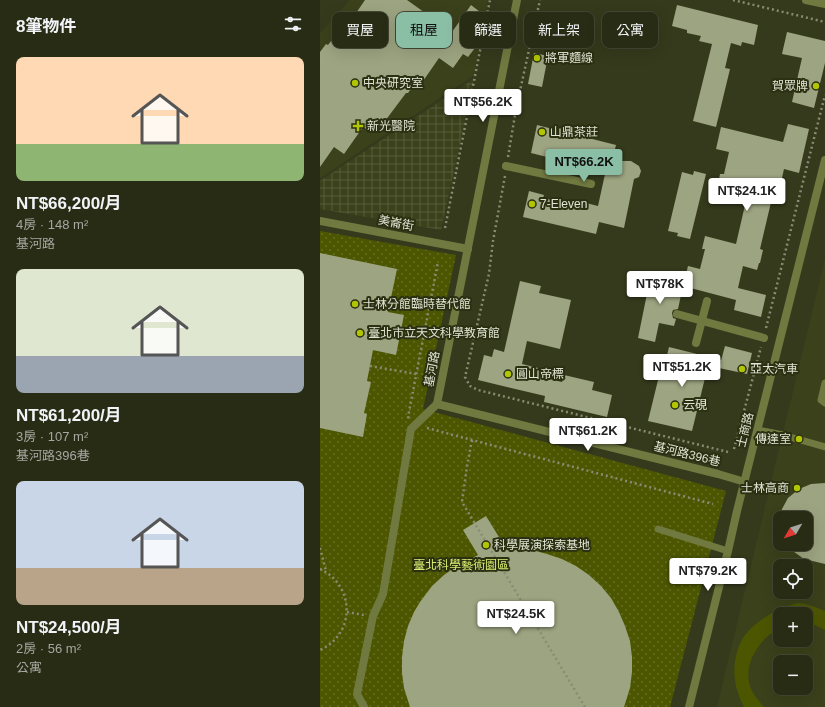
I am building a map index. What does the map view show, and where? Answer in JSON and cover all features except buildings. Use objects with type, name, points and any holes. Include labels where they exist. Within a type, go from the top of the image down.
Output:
[{"type":"street","name":"基河路","points":[[364,707],[357,694],[373,616],[383,594],[411,429],[437,404],[517,0]]},
{"type":"street","points":[[806,0],[825,4]]},
{"type":"street","name":"士商路","points":[[689,707],[825,160]]},
{"type":"street","points":[[506,166],[591,184]]},
{"type":"street","name":"美崙街","points":[[320,221],[468,250]]},
{"type":"street","points":[[696,343],[707,301]]},
{"type":"street","points":[[677,314],[764,338]]},
{"type":"street","name":"基河路396巷","points":[[437,404],[710,472],[744,482]]},
{"type":"lane","points":[[825,383],[821,400],[825,402]]},
{"type":"lane","points":[[758,430],[783,435],[825,447]]},
{"type":"lane","points":[[658,529],[728,551]]},
{"type":"path","points":[[445,228],[490,0]]},
{"type":"path","points":[[540,0],[516,109],[493,241],[489,274],[465,377],[470,386],[486,392],[728,452]]},
{"type":"path","points":[[733,0],[825,22]]},
{"type":"path","points":[[734,449],[764,338],[825,96]]},
{"type":"path","points":[[370,366],[416,374]]},
{"type":"path","points":[[472,440],[462,502],[586,707]]},
{"type":"path","points":[[320,548],[326,572]]},
{"type":"path","points":[[320,569],[333,577],[340,585],[344,593],[347,612],[342,630],[330,644],[320,650]]},
{"type":"path","points":[[347,612],[373,616]]},
{"type":"shaded area","name":"新光醫院","points":[[350,0],[488,0],[486,12],[460,12],[460,48],[479,48],[474,75],[320,178],[320,33],[332,20],[332,48],[388,48],[388,12],[339,12]]},
{"type":"shaded area","points":[[474,79],[441,230],[320,209],[320,181]]},
{"type":"shaded area","name":"士林高商","points":[[825,259],[825,707],[717,707]]},
{"type":"green space","name":"臺北科學藝術園區","points":[[320,231],[456,255],[423,409],[726,491],[670,707],[320,707]]},
{"type":"green space","points":[[798,603],[805,604],[825,611],[825,630],[813,625],[813,607],[786,607]]},
{"type":"green space","points":[[773,613],[773,633],[759,645],[755,651],[748,672],[751,689],[764,707],[744,707],[737,691],[734,675],[736,658],[743,638],[747,632]]},
{"type":"place","name":"將軍麵線","points":[[537,58]]},
{"type":"place","name":"中央研究室","points":[[355,83]]},
{"type":"place","name":"賀眾牌","points":[[816,86]]},
{"type":"place","name":"新光醫院","points":[[358,126]]},
{"type":"place","name":"山鼎茶莊","points":[[542,132]]},
{"type":"place","name":"7-Eleven","points":[[532,204]]},
{"type":"place","name":"士林分館臨時替代館","points":[[355,304]]},
{"type":"place","name":"臺北市立天文科學教育館","points":[[360,333]]},
{"type":"place","name":"亞太汽車","points":[[742,369]]},
{"type":"place","name":"圓山帝標","points":[[508,374]]},
{"type":"place","name":"云硯","points":[[675,405]]},
{"type":"place","name":"傳達室","points":[[799,439]]},
{"type":"place","name":"士林高商","points":[[797,488]]},
{"type":"place","name":"科學展演探索基地","points":[[486,545]]}]
